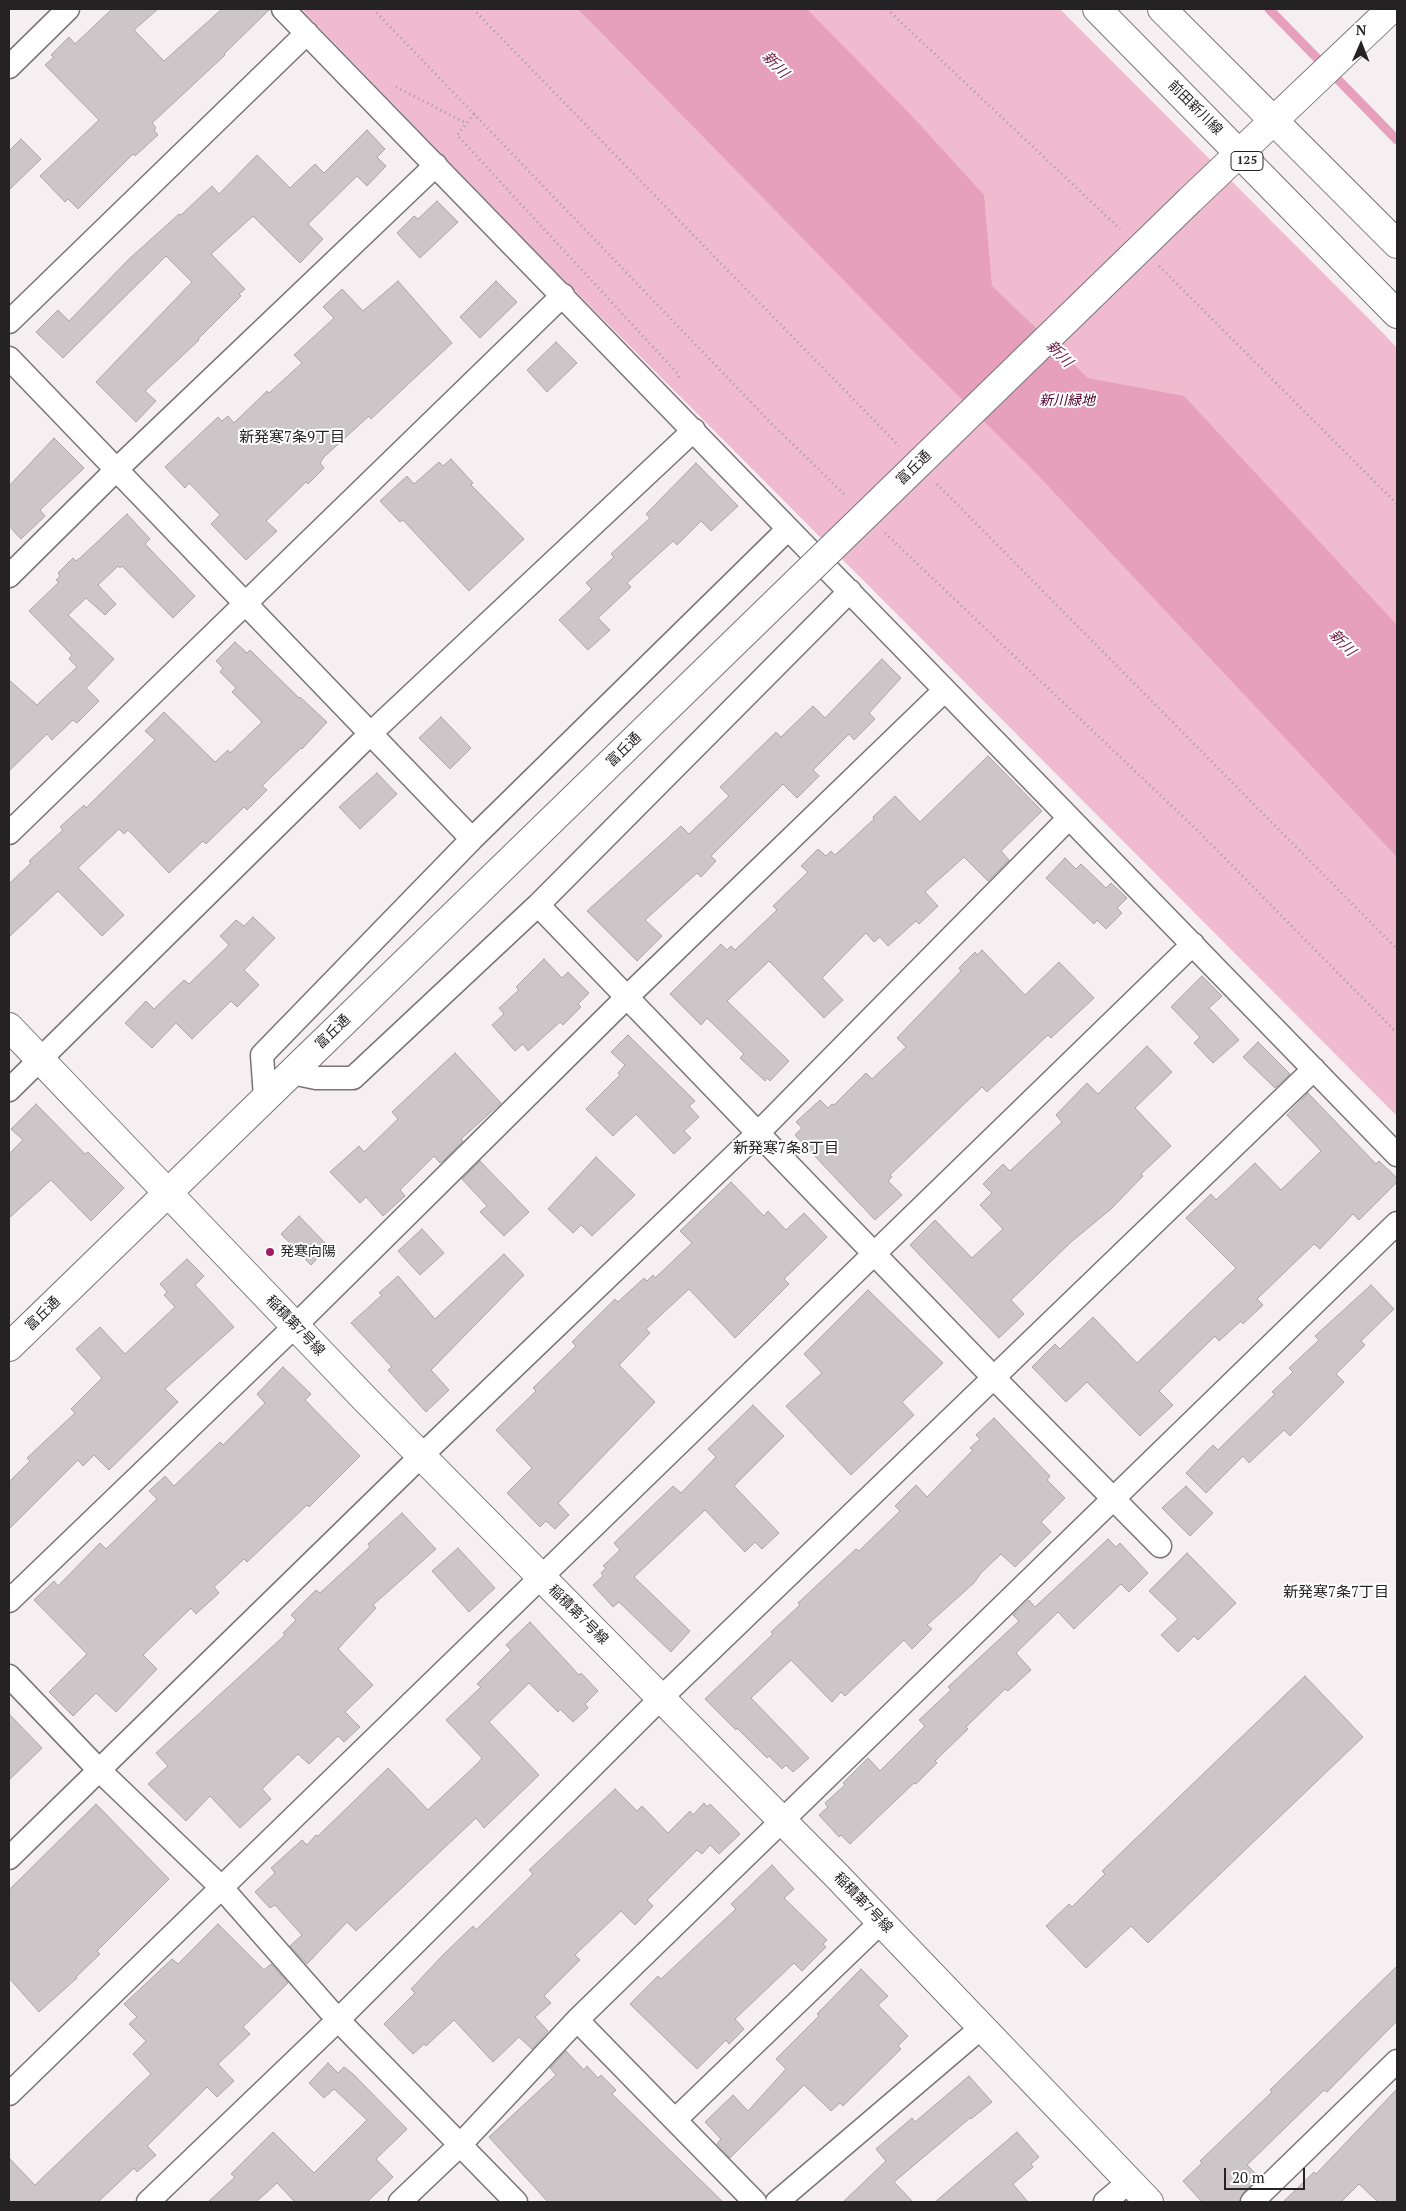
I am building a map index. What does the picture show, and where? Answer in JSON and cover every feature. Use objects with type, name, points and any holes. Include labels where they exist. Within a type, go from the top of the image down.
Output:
[{"type":"street","points":[[9,67],[68,9]]},
{"type":"street","points":[[284,9],[563,294],[788,529],[1397,1155]]},
{"type":"street","name":"前田新川線","points":[[1097,9],[1397,314]]},
{"type":"street","points":[[1162,9],[1397,244]]},
{"type":"street","name":"富丘通","points":[[9,1347],[1190,200],[1391,9]]},
{"type":"street","points":[[9,322],[307,33]]},
{"type":"street","points":[[9,576],[116,470],[436,166]]},
{"type":"street","points":[[9,833],[563,294]]},
{"type":"street","points":[[9,358],[244,605],[371,733],[472,839]]},
{"type":"street","points":[[9,1090],[371,733],[694,430]]},
{"type":"street","points":[[265,1097],[262,1054],[472,839],[788,529]]},
{"type":"street","points":[[292,1073],[316,1078],[353,1078],[538,905],[850,591]]},
{"type":"street","points":[[9,1601],[295,1326],[627,998],[945,690]]},
{"type":"street","points":[[9,1858],[421,1456],[758,1133],[1069,818]]},
{"type":"street","points":[[538,905],[1112,1500],[1160,1546]]},
{"type":"street","points":[[9,2094],[1193,944]]},
{"type":"street","name":"稲積第7号線","points":[[9,1027],[421,1456],[782,1820],[1149,2202]]},
{"type":"street","points":[[148,2202],[338,2020],[661,1698],[1314,1069]]},
{"type":"street","points":[[400,2202],[460,2145],[578,2020],[1397,1223]]},
{"type":"street","points":[[9,1676],[99,1770],[222,1888],[338,2020],[516,2202]]},
{"type":"street","points":[[675,2120],[880,1922]]},
{"type":"street","points":[[578,2020],[755,2202]]},
{"type":"street","points":[[777,2202],[981,2028]]},
{"type":"street","points":[[1252,2202],[1397,2061]]},
{"type":"street","points":[[1105,2202],[1130,2181]]},
{"type":"path","points":[[388,83],[466,123]]},
{"type":"path","points":[[474,114],[457,135],[678,374],[680,382]]},
{"type":"green space","name":"新川緑地","points":[[301,9],[1060,9],[1383,333],[1397,348],[1397,1116],[553,269]]},
{"type":"water","name":"新川","points":[[578,9],[807,9],[911,115],[984,195],[992,286],[1088,378],[1184,396],[1397,625],[1397,857],[1032,469],[911,349]]},
{"type":"building","points":[[112,9],[158,9],[134,30],[164,61],[222,9],[270,9],[225,55],[152,123],[158,135],[135,156],[133,154],[78,209],[68,199],[65,202],[40,176],[99,120],[45,65],[54,57],[51,55],[69,37],[75,44]]},
{"type":"building","points":[[367,130],[385,149],[377,157],[386,166],[367,186],[357,176],[308,224],[323,239],[300,263],[253,216],[211,254],[245,289],[239,294],[241,296],[199,340],[145,391],[156,401],[136,422],[96,382],[192,282],[166,256],[63,358],[36,332],[58,310],[69,321],[129,259],[179,214],[181,215],[212,186],[219,194],[257,155],[290,188],[315,164],[324,173]]},
{"type":"building","points":[[21,139],[41,159],[9,190],[9,151]]},
{"type":"building","points":[[437,201],[458,222],[420,258],[397,233],[414,216],[418,219]]},
{"type":"building","points":[[398,281],[452,343],[371,419],[369,416],[324,457],[320,463],[324,468],[308,484],[306,482],[266,521],[277,531],[246,560],[211,524],[220,515],[189,483],[185,488],[165,467],[218,417],[222,421],[228,416],[234,423],[267,391],[269,393],[302,363],[294,355],[334,318],[323,307],[342,289],[363,311]]},
{"type":"building","points":[[496,281],[517,302],[480,338],[460,317]]},
{"type":"building","points":[[556,342],[577,363],[547,392],[527,370]]},
{"type":"building","points":[[54,438],[84,468],[40,510],[45,516],[21,539],[9,526],[9,486]]},
{"type":"building","points":[[451,459],[473,483],[471,485],[524,539],[469,591],[403,520],[400,522],[380,501],[407,476],[414,484],[439,462],[443,466]]},
{"type":"building","points":[[696,463],[738,506],[711,531],[701,521],[677,545],[673,541],[627,583],[631,587],[598,618],[610,630],[588,650],[559,620],[592,589],[586,583],[614,557],[611,554],[650,518],[646,514]]},
{"type":"building","points":[[127,514],[150,539],[145,544],[195,596],[173,618],[122,566],[120,568],[118,566],[98,585],[116,604],[105,615],[86,598],[68,615],[114,659],[86,688],[99,701],[77,723],[73,720],[52,740],[47,734],[9,771],[9,680],[37,705],[77,667],[69,659],[72,655],[29,611],[59,582],[56,580],[60,576],[58,573],[73,558],[76,561],[80,558]]},
{"type":"building","points":[[235,642],[247,653],[250,650],[299,698],[327,722],[302,749],[262,786],[267,790],[247,810],[244,807],[206,844],[203,841],[169,873],[128,830],[124,834],[119,829],[78,868],[124,915],[102,936],[58,891],[9,937],[9,884],[31,863],[29,861],[63,830],[60,827],[84,805],[86,808],[155,740],[145,731],[164,712],[215,762],[228,750],[230,753],[262,722],[232,692],[236,688],[220,672],[223,668],[216,661]]},
{"type":"building","points":[[882,659],[901,678],[869,713],[875,719],[854,740],[849,734],[813,770],[819,776],[797,798],[783,784],[711,856],[716,861],[701,877],[697,873],[645,920],[662,936],[637,961],[587,911],[681,826],[689,834],[729,796],[720,787],[776,732],[781,737],[813,706],[825,718]]},
{"type":"building","points":[[441,717],[471,748],[450,769],[419,738]]},
{"type":"building","points":[[988,756],[1042,811],[1001,851],[1009,860],[988,881],[964,857],[925,892],[938,906],[919,924],[916,921],[888,946],[880,937],[874,942],[866,933],[822,978],[843,1000],[824,1018],[769,961],[727,1001],[789,1061],[770,1081],[767,1078],[765,1081],[740,1058],[744,1054],[707,1018],[701,1025],[670,994],[721,944],[727,950],[731,946],[735,950],[777,910],[773,906],[808,872],[801,866],[818,849],[826,856],[831,851],[835,855],[874,819],[873,817],[895,796],[920,822]]},
{"type":"building","points":[[377,773],[397,794],[360,829],[339,807]]},
{"type":"building","points":[[1065,858],[1076,869],[1081,864],[1106,888],[1111,883],[1127,898],[1117,908],[1122,913],[1106,929],[1097,920],[1094,924],[1046,878]]},
{"type":"building","points":[[253,917],[275,938],[244,970],[259,985],[237,1007],[231,1001],[192,1039],[176,1023],[152,1048],[125,1023],[146,1001],[154,1009],[184,980],[189,984],[229,945],[220,936],[236,920],[244,926]]},
{"type":"building","points":[[982,950],[1025,995],[1059,962],[1094,998],[1051,1038],[1048,1035],[987,1092],[982,1087],[890,1175],[892,1177],[888,1181],[902,1195],[875,1220],[795,1135],[802,1128],[796,1122],[820,1100],[828,1108],[832,1104],[834,1105],[866,1073],[872,1079],[906,1047],[897,1038],[961,971],[959,968],[975,952],[977,955]]},
{"type":"building","points":[[544,959],[562,978],[568,972],[589,993],[578,1004],[581,1007],[563,1025],[560,1022],[528,1051],[523,1044],[515,1051],[492,1025],[504,1014],[499,1008],[519,990],[516,987]]},
{"type":"building","points":[[1202,976],[1222,996],[1209,1008],[1239,1040],[1213,1063],[1194,1043],[1200,1037],[1171,1007]]},
{"type":"building","points":[[628,1035],[695,1101],[689,1106],[699,1117],[684,1131],[691,1138],[674,1154],[636,1114],[613,1136],[586,1109],[620,1075],[618,1073],[625,1065],[611,1052]]},
{"type":"building","points":[[1258,1042],[1290,1074],[1275,1088],[1243,1057]]},
{"type":"building","points":[[1147,1046],[1172,1072],[1135,1108],[1171,1146],[1141,1174],[1143,1176],[1111,1209],[1071,1242],[1011,1300],[1024,1314],[999,1338],[910,1245],[935,1220],[972,1258],[1003,1229],[980,1205],[992,1193],[983,1184],[1003,1164],[1010,1171],[1062,1122],[1056,1115],[1087,1083],[1098,1094]]},
{"type":"building","points":[[455,1053],[501,1103],[461,1139],[463,1141],[444,1160],[440,1163],[434,1156],[400,1190],[405,1196],[383,1216],[366,1197],[360,1203],[330,1172],[359,1146],[364,1152],[398,1119],[392,1112]]},
{"type":"building","points":[[1308,1093],[1376,1164],[1379,1161],[1397,1178],[1397,1182],[1359,1220],[1353,1214],[1320,1249],[1314,1244],[1257,1299],[1263,1305],[1243,1324],[1241,1321],[1219,1341],[1215,1336],[1159,1391],[1173,1405],[1140,1436],[1087,1382],[1066,1402],[1032,1367],[1055,1344],[1060,1349],[1093,1317],[1137,1363],[1236,1268],[1186,1218],[1211,1194],[1216,1200],[1255,1163],[1281,1190],[1321,1151],[1287,1115]]},
{"type":"building","points":[[36,1104],[85,1154],[88,1152],[124,1188],[91,1221],[51,1180],[9,1218],[9,1154],[23,1140],[11,1129]]},
{"type":"building","points":[[596,1157],[635,1195],[592,1236],[581,1225],[573,1233],[548,1209]]},
{"type":"building","points":[[480,1161],[529,1212],[504,1236],[480,1212],[487,1206],[462,1179]]},
{"type":"building","points":[[731,1182],[764,1216],[768,1211],[786,1230],[804,1213],[827,1237],[784,1279],[789,1284],[735,1338],[689,1289],[646,1329],[650,1333],[619,1365],[655,1402],[558,1503],[569,1515],[555,1529],[546,1521],[540,1527],[507,1493],[532,1468],[496,1430],[536,1391],[533,1388],[576,1346],[572,1342],[615,1299],[618,1302],[644,1278],[647,1281],[653,1275],[655,1278],[692,1243],[680,1231]]},
{"type":"building","points":[[299,1216],[329,1247],[311,1265],[281,1234]]},
{"type":"building","points":[[422,1229],[444,1253],[420,1275],[398,1251]]},
{"type":"building","points":[[504,1254],[524,1275],[431,1370],[449,1390],[426,1412],[388,1370],[392,1367],[351,1323],[382,1295],[379,1293],[398,1276],[435,1319]]},
{"type":"building","points":[[187,1259],[204,1276],[195,1285],[234,1327],[165,1389],[178,1402],[109,1470],[94,1455],[83,1466],[78,1460],[9,1529],[9,1482],[30,1461],[27,1458],[75,1413],[71,1409],[102,1378],[76,1349],[100,1327],[125,1354],[175,1307],[164,1295],[167,1292],[160,1284]]},
{"type":"building","points":[[1371,1285],[1394,1309],[1361,1341],[1365,1345],[1336,1374],[1344,1382],[1290,1436],[1284,1430],[1249,1463],[1243,1456],[1206,1493],[1186,1473],[1213,1445],[1218,1450],[1275,1394],[1272,1392],[1293,1372],[1289,1368],[1319,1340],[1315,1336]]},
{"type":"building","points":[[868,1290],[943,1363],[902,1402],[914,1415],[851,1475],[786,1406],[822,1373],[804,1354]]},
{"type":"building","points":[[283,1367],[311,1394],[305,1400],[360,1456],[309,1507],[307,1505],[247,1562],[244,1559],[214,1587],[219,1593],[196,1614],[191,1608],[143,1655],[157,1669],[116,1712],[96,1693],[73,1716],[49,1692],[87,1654],[34,1600],[54,1581],[58,1586],[100,1543],[106,1549],[157,1499],[149,1491],[165,1476],[174,1486],[220,1442],[223,1445],[265,1403],[257,1394]]},
{"type":"building","points":[[753,1405],[784,1436],[734,1486],[779,1533],[762,1549],[755,1542],[745,1552],[705,1510],[634,1577],[690,1631],[671,1652],[619,1602],[613,1607],[593,1585],[603,1576],[601,1573],[606,1568],[603,1566],[620,1550],[614,1543],[673,1486],[681,1493],[716,1457],[708,1449]]},
{"type":"building","points":[[994,1418],[1050,1476],[1047,1480],[1065,1498],[1041,1522],[1051,1532],[1015,1567],[1001,1554],[981,1573],[974,1583],[927,1625],[932,1629],[912,1649],[904,1640],[845,1696],[841,1692],[832,1702],[791,1660],[751,1698],[809,1758],[793,1772],[786,1765],[782,1769],[769,1756],[767,1758],[737,1728],[736,1730],[705,1699],[773,1634],[771,1632],[800,1605],[798,1603],[856,1549],[859,1551],[900,1511],[895,1506],[916,1485],[927,1497],[973,1450],[970,1448],[980,1439],[976,1435]]},
{"type":"building","points":[[1186,1486],[1213,1513],[1190,1536],[1162,1508]]},
{"type":"building","points":[[402,1513],[436,1549],[373,1605],[376,1608],[338,1649],[373,1685],[345,1712],[360,1727],[344,1742],[338,1736],[309,1764],[298,1754],[262,1789],[271,1799],[240,1828],[210,1796],[186,1821],[148,1784],[168,1766],[156,1753],[285,1635],[283,1633],[296,1620],[291,1615],[316,1590],[320,1593],[370,1547],[368,1544]]},
{"type":"building","points":[[1108,1539],[1116,1547],[1120,1543],[1148,1573],[1129,1592],[1121,1584],[1074,1629],[1058,1612],[1016,1653],[1031,1670],[1008,1691],[1005,1689],[966,1727],[968,1729],[935,1761],[937,1763],[916,1784],[914,1783],[850,1844],[841,1835],[839,1837],[819,1815],[828,1807],[825,1803],[845,1785],[843,1783],[868,1758],[880,1771],[925,1726],[919,1720],[951,1690],[948,1687],[1019,1621],[1013,1615],[1029,1600],[1035,1607]]},
{"type":"building","points":[[458,1548],[495,1588],[469,1612],[432,1571]]},
{"type":"building","points":[[1187,1553],[1236,1603],[1198,1640],[1194,1636],[1178,1652],[1161,1635],[1178,1619],[1149,1591]]},
{"type":"building","points":[[530,1622],[579,1675],[581,1673],[598,1691],[585,1704],[588,1708],[573,1722],[560,1709],[558,1712],[529,1683],[489,1722],[539,1775],[484,1828],[476,1818],[356,1931],[347,1922],[307,1964],[290,1946],[302,1935],[275,1905],[270,1908],[255,1892],[275,1873],[271,1868],[302,1840],[307,1845],[316,1835],[318,1836],[388,1768],[428,1810],[478,1763],[482,1758],[446,1720],[481,1687],[477,1684],[511,1650],[506,1645]]},
{"type":"building","points":[[1305,1676],[1363,1737],[1148,1943],[1131,1926],[1086,1968],[1046,1926],[1069,1904],[1072,1907],[1105,1874],[1102,1871]]},
{"type":"building","points":[[9,1714],[42,1748],[9,1780]]},
{"type":"building","points":[[615,1789],[637,1811],[642,1806],[668,1833],[690,1811],[693,1815],[704,1803],[707,1807],[710,1804],[740,1834],[719,1854],[710,1845],[702,1854],[697,1850],[647,1900],[653,1906],[635,1925],[621,1911],[575,1955],[580,1960],[544,1996],[551,2003],[535,2017],[548,2031],[532,2049],[519,2037],[493,2062],[454,2020],[426,2046],[424,2044],[413,2054],[384,2024],[415,1993],[411,1989],[443,1955],[473,1926],[476,1930],[533,1874],[529,1870]]},
{"type":"building","points":[[96,1804],[169,1879],[97,1951],[100,1954],[77,1978],[39,2012],[9,1978],[9,1890]]},
{"type":"building","points":[[772,1865],[794,1889],[784,1898],[827,1940],[823,1944],[826,1947],[802,1971],[794,1963],[735,2019],[744,2029],[729,2044],[726,2040],[697,2069],[630,2004],[658,1976],[661,1979],[736,1909],[731,1904]]},
{"type":"building","points":[[218,1924],[264,1970],[271,1964],[288,1983],[243,2027],[250,2034],[218,2064],[234,2081],[217,2097],[207,2087],[147,2146],[156,2155],[137,2172],[134,2168],[98,2202],[9,2202],[9,2158],[35,2185],[151,2074],[133,2054],[146,2041],[129,2024],[137,2017],[124,2004],[172,1959],[178,1964]]},
{"type":"building","points":[[1397,1966],[1397,2021],[1327,2092],[1324,2090],[1247,2165],[1259,2177],[1243,2193],[1239,2202],[1202,2202],[1183,2181],[1202,2163],[1200,2161],[1272,2092],[1270,2090]]},
{"type":"building","points":[[861,1969],[888,1996],[878,2005],[908,2036],[898,2046],[901,2049],[843,2106],[840,2103],[831,2111],[804,2085],[730,2158],[717,2144],[721,2139],[705,2122],[733,2095],[748,2111],[786,2069],[776,2059],[819,2016],[817,2014]]},
{"type":"building","points":[[566,2051],[584,2070],[587,2066],[598,2078],[601,2075],[616,2090],[612,2094],[723,2202],[548,2202],[489,2137],[556,2075],[550,2068]]},
{"type":"building","points":[[328,2063],[338,2073],[344,2067],[353,2074],[407,2129],[376,2159],[393,2177],[367,2202],[295,2202],[277,2183],[256,2202],[208,2202],[235,2177],[231,2174],[273,2132],[314,2173],[367,2120],[334,2089],[324,2098],[309,2083]]},
{"type":"building","points":[[969,2076],[992,2102],[970,2118],[894,2182],[913,2202],[843,2202],[886,2161],[876,2149],[912,2118],[915,2122]]},
{"type":"building","points":[[1397,2089],[1397,2202],[1378,2202],[1359,2184],[1341,2202],[1283,2202],[1314,2172],[1316,2174]]},
{"type":"building","points":[[1017,2132],[1039,2157],[1031,2164],[1033,2167],[1013,2184],[1028,2202],[935,2202]]},
{"type":"waterway","points":[[1269,9],[1397,140]]},
{"type":"place","name":"発寒向陽","points":[[270,1252]]},
{"type":"district","name":"新発寒7条9丁目","points":[[292,438]]},
{"type":"district","name":"新発寒7条8丁目","points":[[786,1149]]},
{"type":"district","name":"新発寒7条7丁目","points":[[1336,1593]]}]
